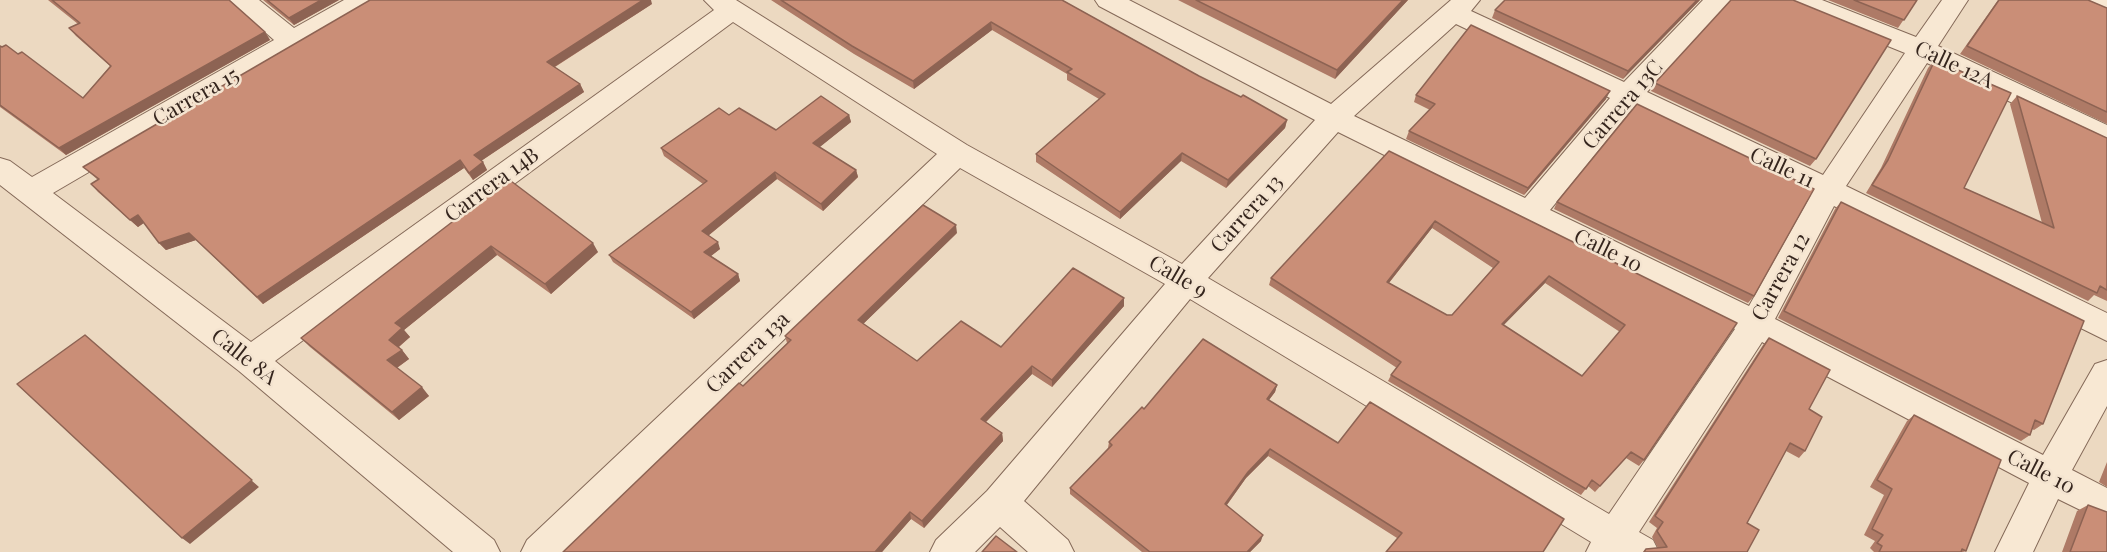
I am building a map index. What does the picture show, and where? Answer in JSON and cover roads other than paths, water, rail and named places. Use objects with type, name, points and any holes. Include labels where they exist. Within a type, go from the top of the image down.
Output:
[{"type":"street","points":[[242,0],[293,41]]},
{"type":"street","name":"Carrera 15","points":[[29,193],[364,0]]},
{"type":"street","name":"Calle 10","points":[[1108,0],[1334,118],[1756,324],[2107,506]]},
{"type":"street","name":"Carrera 13C","points":[[1530,213],[1628,95],[1718,0]]},
{"type":"street","name":"Calle 12A","points":[[1798,0],[1923,50],[2107,137]]},
{"type":"street","name":"Carrera 12","points":[[1610,544],[1756,324],[1828,190],[1955,0]]},
{"type":"street","points":[[2089,0],[2107,8]]},
{"type":"street","name":"Calle 9","points":[[725,5],[957,153],[1186,281],[1610,544],[1640,552]]},
{"type":"street","name":"Carrera 14B","points":[[251,361],[725,5]]},
{"type":"street","name":"Carrera 13","points":[[950,552],[1000,503],[1186,281],[1334,118],[1460,6]]},
{"type":"street","name":"Calle 11","points":[[1460,6],[1628,95],[1828,190],[2107,328]]},
{"type":"street","name":"Carrera 13a","points":[[540,552],[957,153]]},
{"type":"street","name":"Calle 8A","points":[[0,169],[251,361],[481,552]]},
{"type":"street","points":[[2014,552],[2050,477],[2107,374]]},
{"type":"street","points":[[1000,503],[1055,552]]}]
